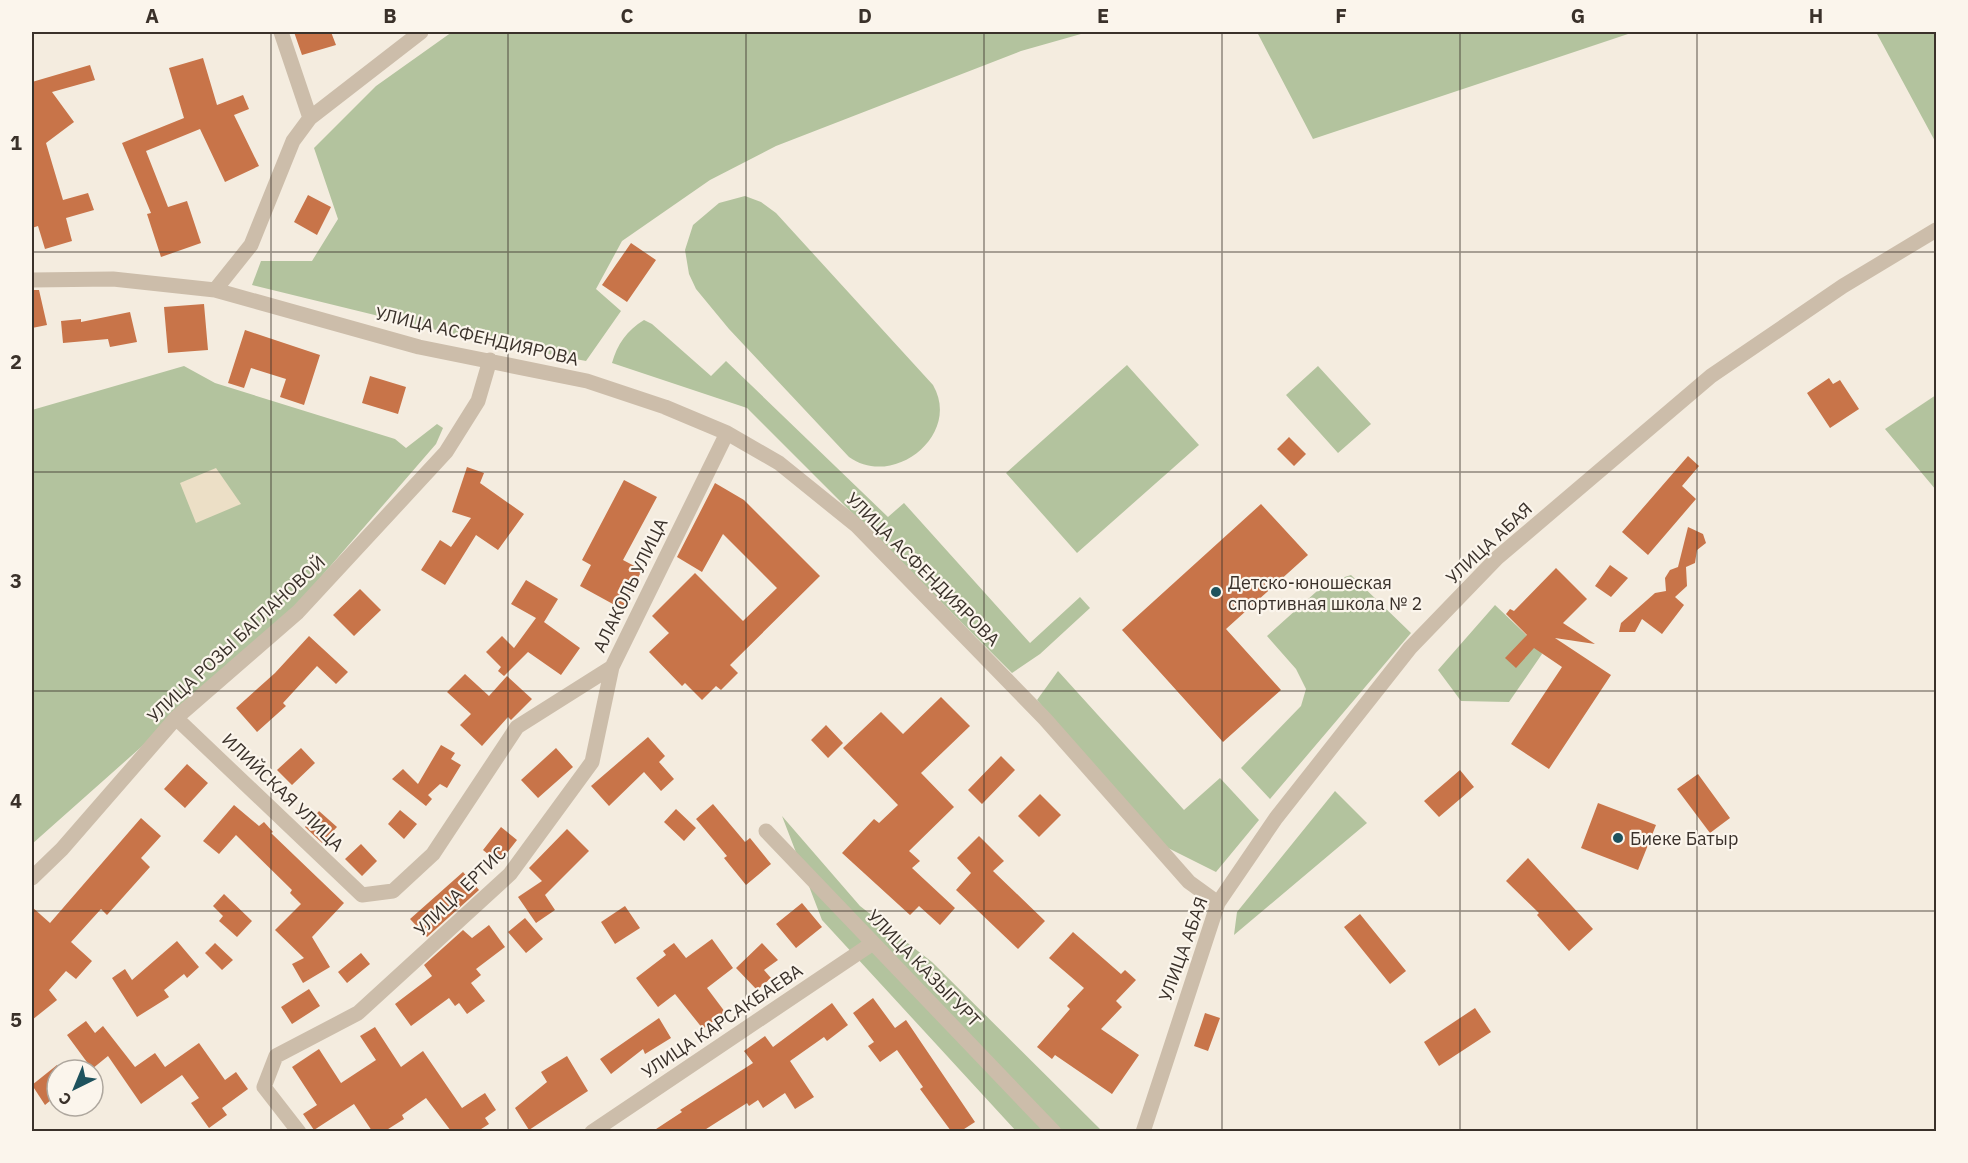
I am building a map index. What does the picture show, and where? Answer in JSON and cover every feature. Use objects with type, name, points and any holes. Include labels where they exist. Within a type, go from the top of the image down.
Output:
[{"type":"street","points":[[280,32],[310,118]]},
{"type":"street","points":[[215,290],[251,245],[293,141],[310,118],[415,35]]},
{"type":"street","name":"УЛИЦА АБАЯ","points":[[1143,1131],[1218,903],[1276,818],[1403,656],[1497,558],[1711,376],[1843,286],[1936,230]]},
{"type":"street","points":[[32,270],[52,280]]},
{"type":"street","name":"УЛИЦА АСФЕНДИЯРОВА","points":[[32,280],[113,279],[215,290],[419,347],[587,381],[665,407],[727,433],[779,463],[857,526],[1045,719],[1189,882],[1218,903]]},
{"type":"street","name":"УЛИЦА РОЗЫ БАГЛАНОВОЙ","points":[[32,878],[62,849],[176,718],[298,612],[446,452],[478,401],[490,360]]},
{"type":"street","name":"АЛАКОЛЬ УЛИЦА","points":[[362,895],[393,891],[433,854],[517,727],[612,667],[727,433]]},
{"type":"street","name":"УЛИЦА ЕРТИС","points":[[299,1131],[264,1087],[276,1056],[358,1013],[510,874],[592,762],[612,667]]},
{"type":"street","name":"ИЛИЙСКАЯ УЛИЦА","points":[[176,718],[362,895]]},
{"type":"street","name":"УЛИЦА КАЗЫГУРТ","points":[[766,831],[1054,1131]]},
{"type":"street","name":"УЛИЦА КАРСАКБАЕВА","points":[[592,1131],[873,943]]},
{"type":"green space","points":[[452,32],[1088,32],[1021,51],[776,146],[710,180],[622,241],[596,289],[621,311],[586,361],[477,340],[252,285],[261,261],[312,261],[338,219],[314,148],[376,86]]},
{"type":"green space","points":[[1257,32],[1634,32],[1313,139]]},
{"type":"green space","points":[[1876,32],[1936,32],[1936,143]]},
{"type":"green space","points":[[745,196],[761,202],[776,213],[933,385],[940,404],[938,422],[931,438],[918,452],[903,461],[885,466],[866,465],[849,457],[729,329],[696,289],[689,274],[685,250],[693,225],[719,203]]},
{"type":"green space","points":[[644,320],[652,324],[711,376],[726,361],[888,517],[904,503],[1030,643],[1080,597],[1090,608],[1040,654],[1012,673],[747,408],[612,363],[624,338]]},
{"type":"green space","points":[[1127,365],[1199,445],[1077,553],[1006,473]]},
{"type":"green space","points":[[184,366],[215,383],[395,439],[406,448],[437,424],[443,428],[436,444],[282,622],[32,844],[32,410]]},
{"type":"green space","points":[[1318,366],[1371,424],[1338,453],[1286,395]]},
{"type":"green space","points":[[1936,395],[1936,490],[1885,429]]},
{"type":"green space","points":[[1351,575],[1411,633],[1270,799],[1241,768],[1301,706],[1306,689],[1296,669],[1267,636],[1326,583]]},
{"type":"green space","points":[[1495,605],[1539,647],[1542,654],[1509,702],[1461,701],[1438,670]]},
{"type":"green space","points":[[1058,671],[1184,810],[1220,778],[1259,820],[1216,872],[1162,845],[1037,700]]},
{"type":"green space","points":[[1335,791],[1367,823],[1234,935],[1237,912]]},
{"type":"green space","points":[[782,816],[860,906],[932,962],[1102,1131],[1016,1131],[822,920]]},
{"type":"shaded area","points":[[216,468],[241,504],[196,523],[180,483]]},
{"type":"building","points":[[294,32],[331,32],[336,45],[302,55]]},
{"type":"building","points":[[203,58],[217,105],[243,95],[249,109],[234,115],[259,166],[225,182],[200,129],[146,151],[168,207],[187,201],[201,243],[161,257],[147,214],[151,213],[122,143],[184,118],[169,68]]},
{"type":"building","points":[[90,65],[95,80],[52,92],[74,122],[46,143],[63,200],[88,193],[94,210],[66,218],[72,241],[45,249],[38,226],[32,228],[32,82]]},
{"type":"building","points":[[308,195],[331,207],[317,235],[294,222]]},
{"type":"building","points":[[631,243],[656,260],[627,302],[602,285]]},
{"type":"building","points":[[32,290],[39,290],[47,325],[32,328]]},
{"type":"building","points":[[204,304],[208,350],[168,353],[164,307]]},
{"type":"building","points":[[130,312],[137,342],[110,347],[108,339],[63,343],[61,321],[81,319],[81,322]]},
{"type":"building","points":[[245,330],[320,355],[304,405],[280,397],[286,379],[251,368],[244,388],[228,383]]},
{"type":"building","points":[[370,376],[406,387],[398,414],[362,403]]},
{"type":"building","points":[[1829,378],[1833,384],[1840,380],[1859,409],[1830,428],[1807,393]]},
{"type":"building","points":[[1289,437],[1306,454],[1294,466],[1277,449]]},
{"type":"building","points":[[1688,456],[1699,466],[1682,486],[1696,499],[1648,555],[1622,532]]},
{"type":"building","points":[[467,467],[484,473],[480,483],[524,514],[498,550],[476,535],[445,585],[421,570],[440,540],[451,547],[471,518],[452,512]]},
{"type":"building","points":[[624,480],[657,497],[623,560],[642,570],[622,609],[580,586],[591,565],[582,560]]},
{"type":"building","points":[[715,483],[744,500],[820,576],[730,665],[738,673],[721,690],[716,686],[702,700],[685,683],[682,686],[649,652],[669,633],[652,616],[695,573],[743,621],[777,588],[723,534],[702,572],[677,557]]},
{"type":"building","name":"Детско-юношеская спортивная школа № 2","points":[[1261,504],[1308,555],[1226,629],[1281,690],[1223,742],[1122,630]]},
{"type":"building","points":[[1688,527],[1703,534],[1706,543],[1697,550],[1695,563],[1686,567],[1687,586],[1675,597],[1684,605],[1662,634],[1642,619],[1635,632],[1619,632],[1621,623],[1655,593],[1666,591],[1665,578],[1670,570],[1678,567]]},
{"type":"building","points":[[1610,565],[1628,578],[1611,597],[1595,586]]},
{"type":"building","points":[[1556,568],[1587,599],[1563,623],[1595,644],[1555,638],[1611,675],[1549,769],[1511,744],[1562,667],[1534,648],[1516,668],[1505,658],[1527,635],[1506,614],[1510,609],[1514,611]]},
{"type":"building","points":[[526,580],[558,599],[544,622],[580,648],[561,675],[528,652],[504,676],[498,671],[501,667],[486,652],[502,636],[514,648],[536,618],[511,604]]},
{"type":"building","points":[[360,589],[381,610],[354,636],[333,615]]},
{"type":"building","points":[[309,636],[348,672],[336,684],[317,666],[283,703],[286,706],[257,732],[236,708],[275,673]]},
{"type":"building","points":[[465,674],[489,696],[507,676],[532,699],[511,720],[508,717],[482,746],[460,725],[471,714],[447,692]]},
{"type":"building","points":[[941,697],[970,726],[921,773],[954,807],[909,851],[920,861],[912,868],[955,908],[940,925],[919,906],[910,915],[842,853],[874,819],[879,823],[898,805],[843,748],[881,712],[903,734]]},
{"type":"building","points":[[826,725],[843,743],[828,758],[811,740]]},
{"type":"building","points":[[648,737],[665,756],[659,762],[674,779],[661,791],[644,772],[609,806],[591,786]]},
{"type":"building","points":[[441,745],[455,753],[451,759],[461,765],[447,788],[440,784],[428,795],[432,799],[426,806],[392,779],[403,769],[418,784]]},
{"type":"building","points":[[301,748],[315,763],[292,785],[277,770]]},
{"type":"building","points":[[556,748],[573,767],[538,798],[521,780]]},
{"type":"building","points":[[1001,756],[1015,770],[982,804],[968,790]]},
{"type":"building","points":[[187,764],[208,783],[185,808],[164,789]]},
{"type":"building","points":[[1460,770],[1474,787],[1439,817],[1424,801]]},
{"type":"building","points":[[1698,774],[1730,818],[1710,833],[1677,789]]},
{"type":"building","points":[[1040,794],[1061,815],[1039,837],[1018,816]]},
{"type":"building","name":"Биеке Батыр","points":[[1598,803],[1656,825],[1638,870],[1581,848]]},
{"type":"building","points":[[713,804],[745,842],[750,838],[771,864],[746,885],[724,858],[727,856],[696,819]]},
{"type":"building","points":[[234,805],[259,826],[264,822],[273,832],[271,833],[344,903],[312,937],[330,967],[303,983],[292,964],[304,958],[275,930],[301,904],[290,893],[292,890],[236,835],[219,854],[203,841]]},
{"type":"building","points":[[676,809],[696,828],[684,841],[664,822]]},
{"type":"building","points":[[400,810],[417,824],[404,839],[388,824]]},
{"type":"building","points":[[319,811],[337,827],[322,843],[305,827]]},
{"type":"building","points":[[141,818],[161,836],[141,858],[150,867],[107,915],[101,909],[71,942],[92,961],[76,979],[66,971],[49,990],[57,1000],[32,1020],[32,907],[50,923]]},
{"type":"building","points":[[501,827],[517,840],[499,863],[483,850]]},
{"type":"building","points":[[567,829],[589,851],[545,895],[555,910],[536,923],[518,897],[542,881],[529,868]]},
{"type":"building","points":[[979,836],[1004,861],[993,871],[1045,921],[1018,949],[956,890],[971,873],[957,858]]},
{"type":"building","points":[[361,844],[377,861],[362,876],[345,859]]},
{"type":"building","points":[[1528,858],[1593,929],[1569,951],[1537,915],[1539,913],[1506,881]]},
{"type":"building","points":[[463,872],[479,890],[427,937],[410,919]]},
{"type":"building","points":[[224,894],[252,921],[237,937],[219,921],[223,916],[213,906]]},
{"type":"building","points":[[802,903],[822,927],[796,948],[776,924]]},
{"type":"building","points":[[625,906],[640,928],[615,944],[601,922]]},
{"type":"building","points":[[1360,914],[1406,971],[1390,984],[1344,927]]},
{"type":"building","points":[[525,918],[543,939],[526,953],[508,932]]},
{"type":"building","points":[[489,925],[505,947],[476,969],[481,975],[471,983],[485,1001],[467,1014],[459,1003],[455,1006],[449,998],[411,1026],[395,1004],[432,976],[424,965],[463,930],[472,938]]},
{"type":"building","points":[[1073,932],[1121,974],[1125,970],[1136,980],[1116,1001],[1122,1007],[1101,1029],[1139,1055],[1112,1094],[1055,1055],[1052,1059],[1037,1047],[1070,1009],[1067,1006],[1084,988],[1049,958]]},
{"type":"building","points":[[712,939],[733,968],[707,988],[725,1012],[703,1029],[675,994],[658,1007],[636,978],[666,955],[663,951],[674,943],[686,958]]},
{"type":"building","points":[[177,941],[199,967],[187,978],[184,974],[164,990],[169,997],[137,1017],[112,978],[125,969],[132,980]]},
{"type":"building","points":[[215,943],[233,960],[222,970],[205,953]]},
{"type":"building","points":[[762,943],[778,960],[764,970],[771,978],[757,990],[736,968]]},
{"type":"building","points":[[361,953],[370,964],[347,983],[338,972]]},
{"type":"building","points":[[309,989],[320,1006],[292,1024],[281,1007]]},
{"type":"building","points":[[873,998],[895,1028],[906,1020],[975,1122],[961,1131],[951,1131],[920,1089],[923,1087],[897,1050],[880,1062],[868,1046],[874,1042],[853,1013]]},
{"type":"building","points":[[832,1003],[848,1025],[827,1041],[824,1037],[790,1061],[814,1097],[795,1109],[785,1093],[763,1108],[758,1100],[749,1106],[747,1103],[703,1131],[653,1131],[682,1112],[680,1110],[753,1063],[744,1051],[765,1036],[773,1047]]},
{"type":"building","points":[[1475,1008],[1491,1032],[1439,1066],[1424,1042]]},
{"type":"building","points":[[1205,1013],[1220,1018],[1208,1051],[1194,1046]]},
{"type":"building","points":[[659,1018],[671,1038],[645,1054],[643,1049],[611,1074],[600,1059]]},
{"type":"building","points":[[86,1021],[95,1033],[103,1026],[135,1067],[155,1053],[165,1067],[199,1043],[225,1080],[236,1072],[248,1089],[222,1108],[227,1115],[209,1128],[191,1103],[199,1098],[182,1075],[141,1104],[108,1056],[105,1058],[84,1058],[67,1035]]},
{"type":"building","points":[[375,1027],[401,1067],[423,1051],[462,1108],[485,1093],[496,1110],[485,1118],[489,1124],[478,1131],[451,1131],[426,1098],[402,1115],[404,1119],[385,1131],[372,1131],[354,1104],[314,1130],[303,1114],[317,1105],[292,1067],[319,1049],[341,1083],[376,1060],[360,1036]]},
{"type":"building","points":[[567,1056],[588,1091],[529,1130],[515,1108],[547,1082],[541,1072]]},
{"type":"building","points":[[45,1075],[45,1105],[32,1085]]},
{"type":"place","name":"Детско-юношеская спортивная школа № 2","points":[[1216,592]]},
{"type":"place","name":"Биеке Батыр","points":[[1618,838]]}]
